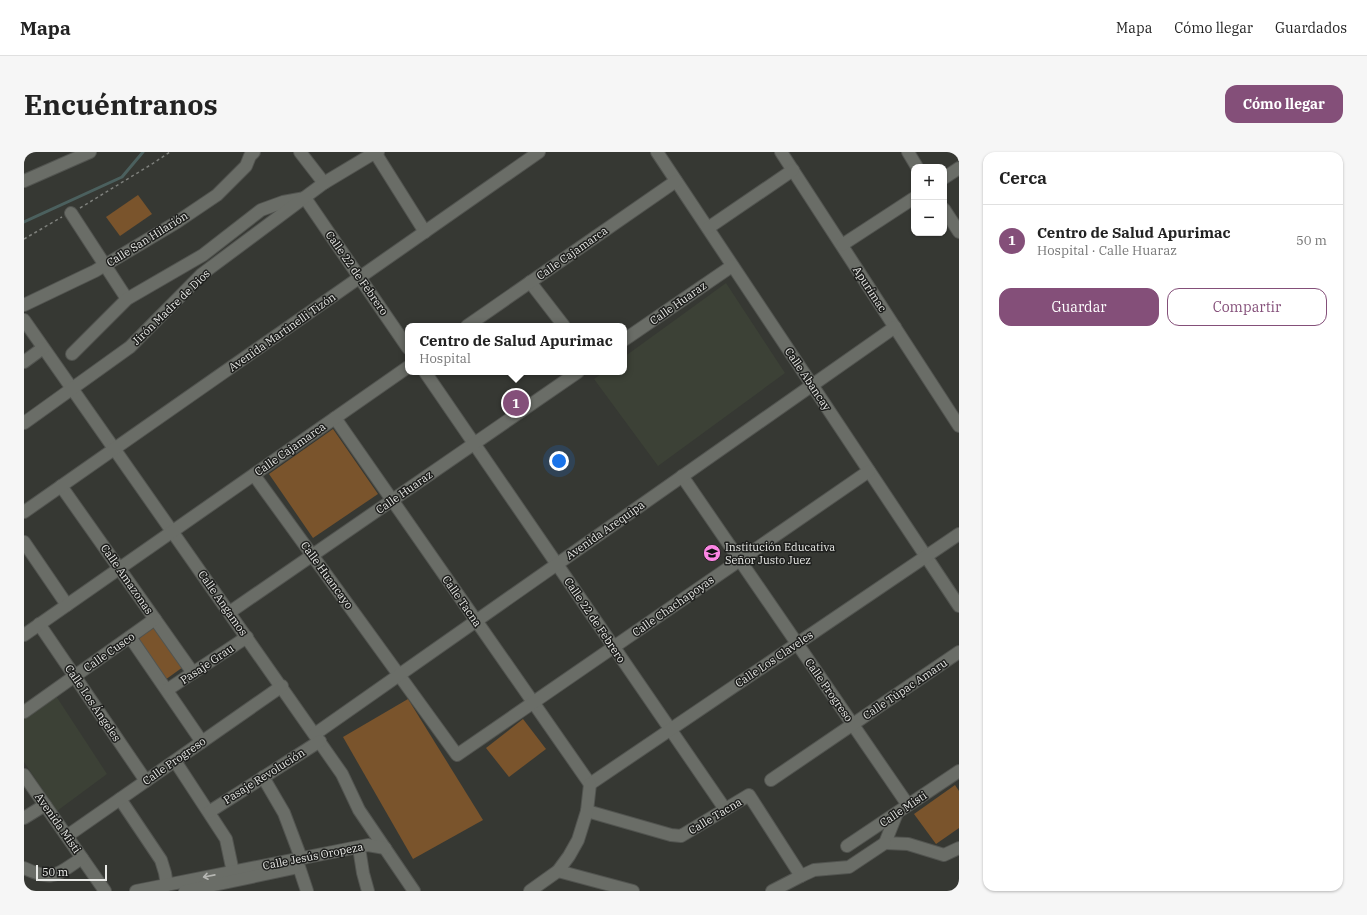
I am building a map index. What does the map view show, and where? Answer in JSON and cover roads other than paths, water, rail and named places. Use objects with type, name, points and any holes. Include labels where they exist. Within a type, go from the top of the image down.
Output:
[{"type":"street","points":[[24,181],[90,152]]},
{"type":"street","name":"Calle San Hilarión","points":[[24,304],[106,265],[177,222],[217,195],[246,166],[250,156],[254,152]]},
{"type":"street","points":[[300,152],[324,184]]},
{"type":"street","name":"Avenida Martinelli Tizón","points":[[24,512],[539,152]]},
{"type":"street","name":"Calle Abancay","points":[[657,152],[959,606]]},
{"type":"street","name":"Apurímac","points":[[781,152],[958,423]]},
{"type":"street","points":[[908,152],[915,164]]},
{"type":"street","points":[[377,153],[425,232]]},
{"type":"street","name":"Jirón Madre de Dios","points":[[24,423],[130,347],[202,274],[324,184],[369,156],[377,153]]},
{"type":"street","points":[[947,176],[959,168]]},
{"type":"street","points":[[708,228],[793,170]]},
{"type":"street","name":"Calle Cajamarca","points":[[471,323],[676,181]]},
{"type":"street","points":[[72,354],[127,299],[203,255],[261,210],[283,202],[305,198]]},
{"type":"street","name":"Calle 22 de Febrero","points":[[305,198],[405,344]]},
{"type":"street","points":[[842,245],[911,200]]},
{"type":"street","points":[[71,213],[127,299]]},
{"type":"street","points":[[947,213],[959,232]]},
{"type":"street","name":"Calle Huaraz","points":[[627,338],[732,266]]},
{"type":"street","points":[[530,282],[562,323]]},
{"type":"street","name":"Calle Angamos","points":[[24,320],[317,737],[342,774],[359,810],[414,891]]},
{"type":"street","name":"Avenida Arequipa","points":[[317,737],[399,675],[895,327]]},
{"type":"street","points":[[24,362],[43,348]]},
{"type":"street","name":"Calle Cajamarca","points":[[24,635],[405,369]]},
{"type":"street","name":"Calle 22 de Febrero","points":[[427,375],[725,809]]},
{"type":"street","name":"Calle Huaraz","points":[[230,612],[574,375]]},
{"type":"street","name":"Calle Tacna","points":[[335,418],[590,784]]},
{"type":"street","name":"Calle Chachapoyas","points":[[457,756],[869,471]]},
{"type":"street","name":"Calle Huancayo","points":[[254,475],[457,756]]},
{"type":"street","name":"Calle Progreso","points":[[682,476],[908,805]]},
{"type":"street","name":"Calle Amazonas","points":[[61,486],[193,673]]},
{"type":"street","name":"Calle Los Claveles","points":[[590,784],[959,534]]},
{"type":"street","points":[[24,542],[67,605]]},
{"type":"street","name":"Calle Cusco","points":[[24,712],[155,619]]},
{"type":"street","name":"Calle Los Ángeles","points":[[39,624],[146,781]]},
{"type":"street","points":[[130,637],[202,742]]},
{"type":"street","name":"Pasaje Grau","points":[[167,690],[247,637]]},
{"type":"street","name":"Calle Túpac Amaru","points":[[771,780],[959,652]]},
{"type":"street","name":"Calle Progreso","points":[[67,836],[282,686]]},
{"type":"street","name":"Pasaje Revolución","points":[[208,812],[263,777],[317,737]]},
{"type":"street","points":[[174,761],[226,839],[238,881]]},
{"type":"street","name":"Calle Misti","points":[[847,846],[959,771]]},
{"type":"street","name":"Avenida Misti","points":[[24,775],[105,891]]},
{"type":"street","points":[[263,777],[284,813],[300,862],[307,891]]},
{"type":"street","points":[[530,891],[558,871],[578,840],[587,811],[590,784]]},
{"type":"street","name":"Calle Tacna","points":[[587,811],[671,835],[681,836],[749,795],[801,876]]},
{"type":"street","points":[[120,799],[161,860],[167,885]]},
{"type":"street","points":[[24,818],[45,804]]},
{"type":"street","points":[[359,810],[366,850],[363,873],[368,891]]},
{"type":"street","points":[[885,843],[897,813]]},
{"type":"street","points":[[772,891],[814,870],[849,866],[885,843],[908,844],[944,855],[959,848]]},
{"type":"street","name":"Calle Jesús Oropeza","points":[[185,891],[238,881],[300,862],[385,848]]},
{"type":"street","points":[[24,868],[40,875],[52,876],[58,874],[82,858]]},
{"type":"street","points":[[558,871],[633,891]]},
{"type":"street","name":"Calle Jesús Oropeza","points":[[136,891],[167,885],[238,881]]},
{"type":"waterway","points":[[24,222],[122,177],[143,152]]},
{"type":"place","name":"Centro de Salud Apurimac","points":[[516,403]]},
{"type":"place","name":"Institución Educativa Señor Justo Juez","points":[[712,553]]}]
